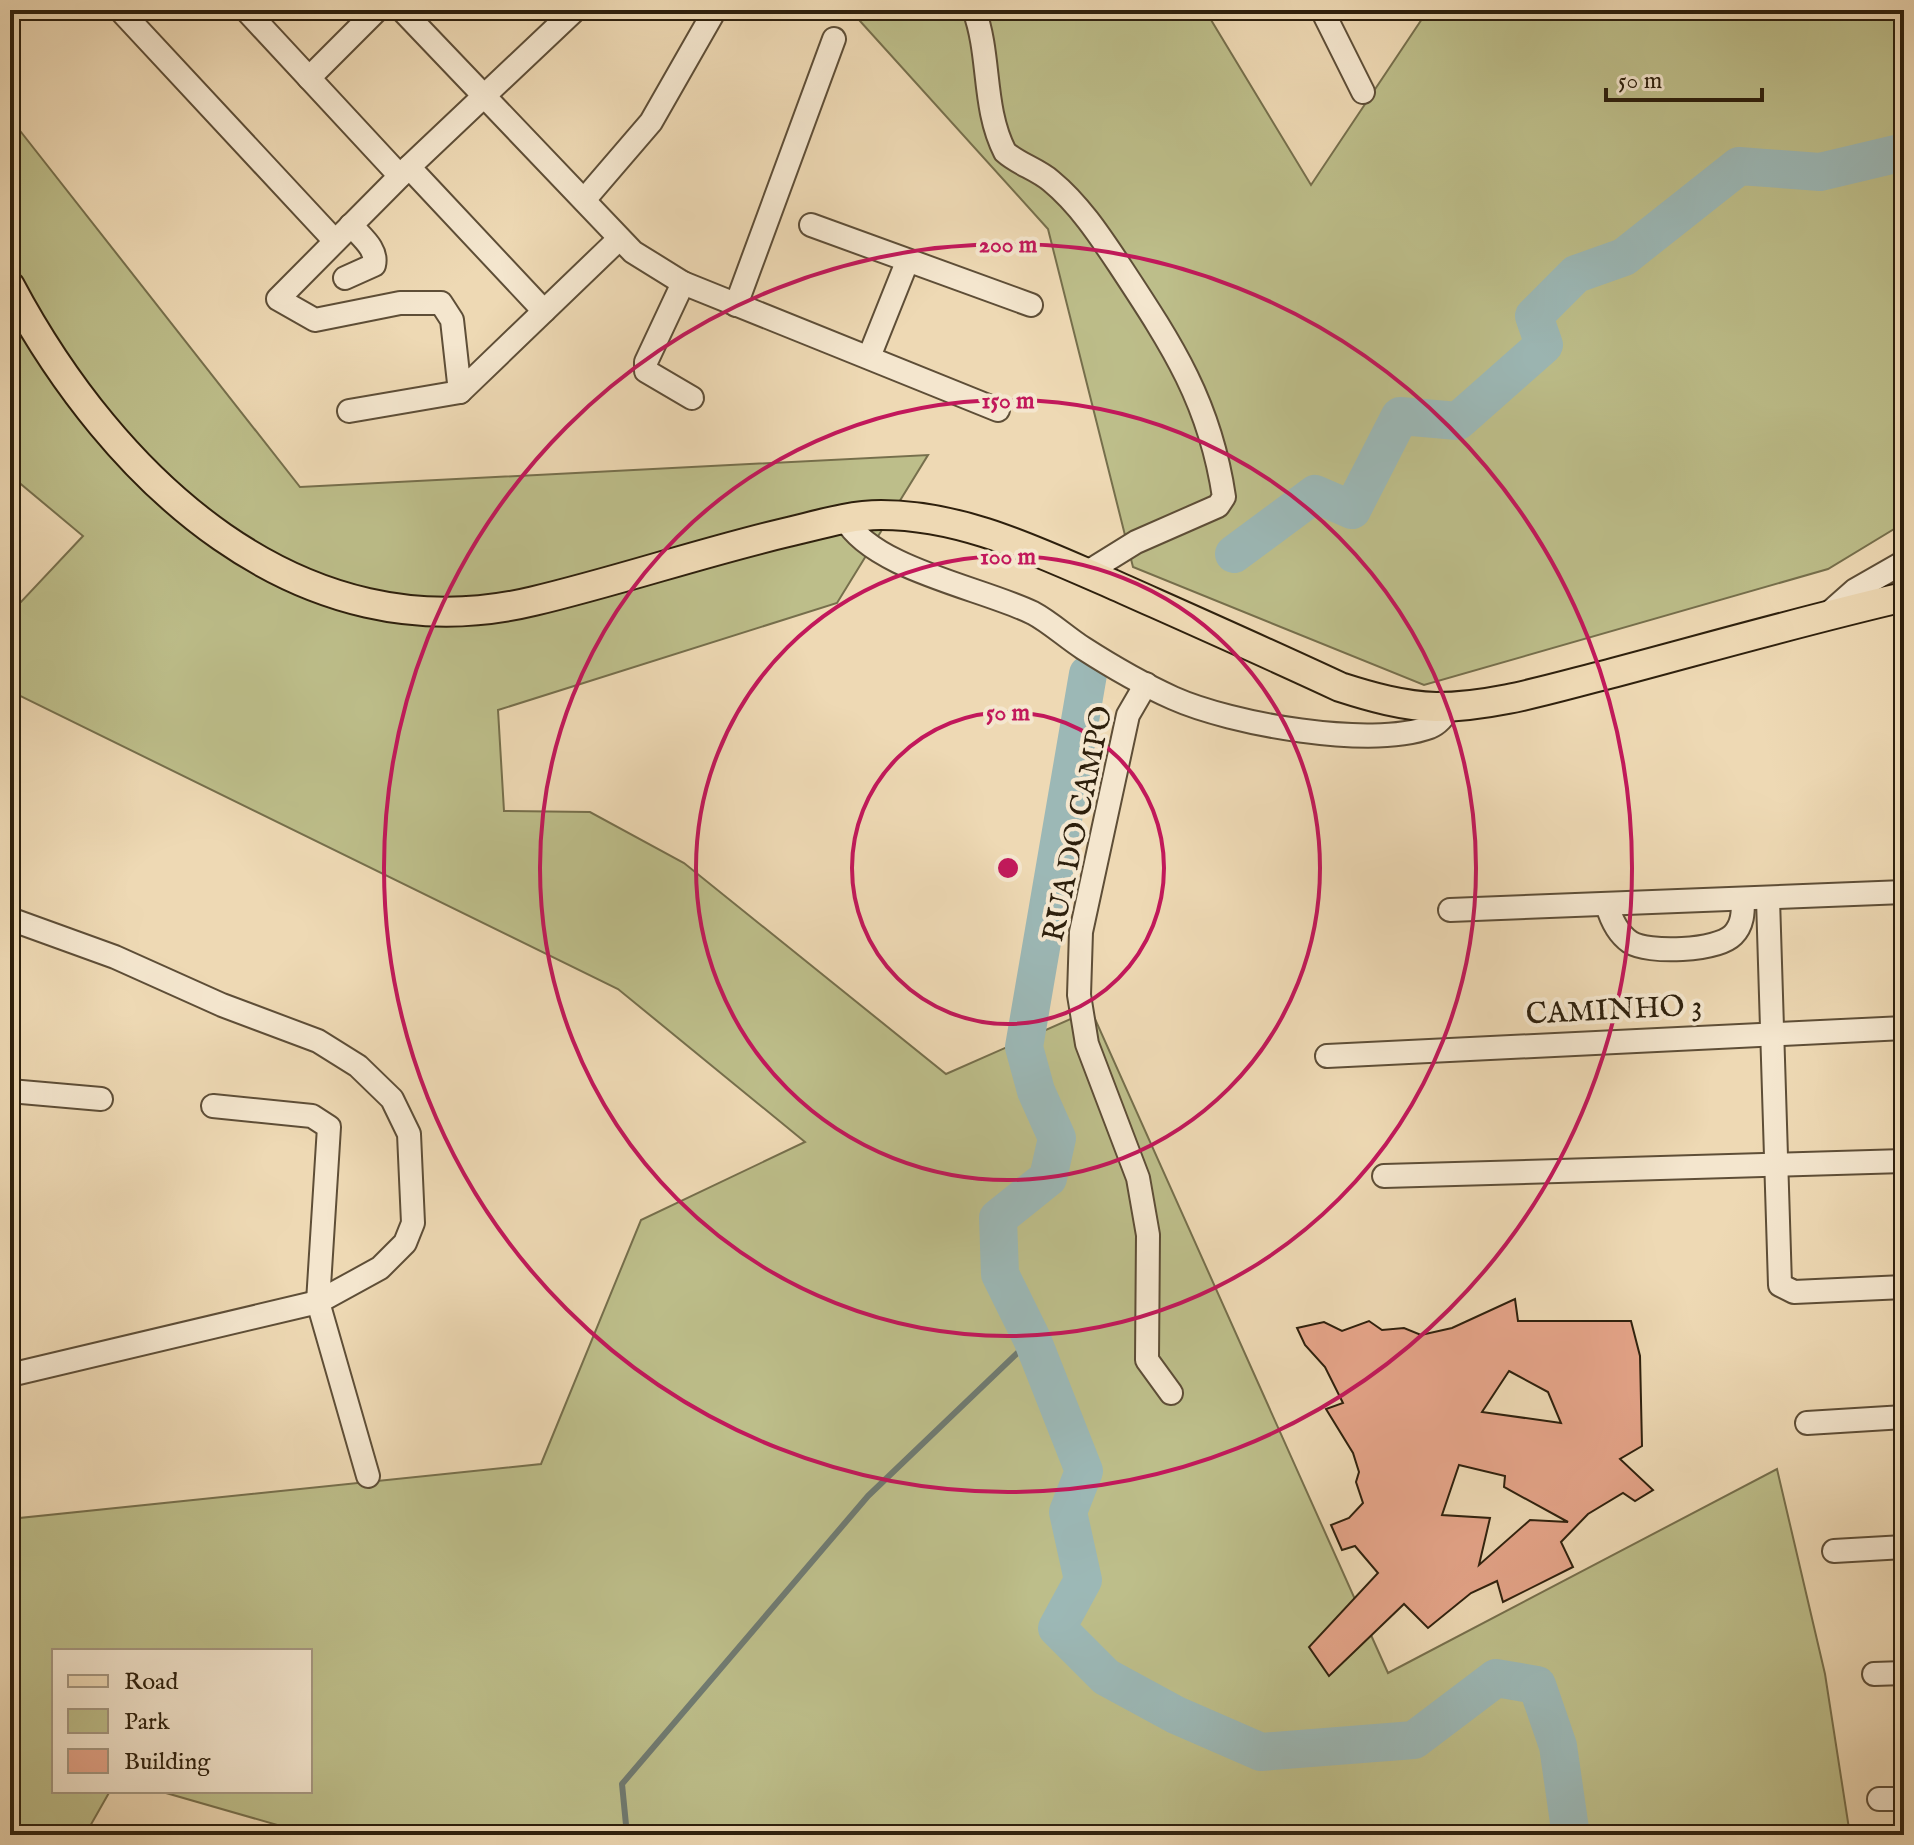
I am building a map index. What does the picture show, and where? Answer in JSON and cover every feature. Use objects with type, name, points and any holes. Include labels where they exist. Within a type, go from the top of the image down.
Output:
[{"type":"main road","points":[[10,286],[83,403],[179,505],[241,552],[272,569],[344,597],[423,610],[482,611],[540,600],[694,554],[845,519],[878,515],[943,521],[974,528],[1086,573],[1340,687],[1390,701],[1451,706],[1555,688],[1829,613],[1904,597]]},
{"type":"street","points":[[120,10],[343,233],[373,250],[374,265],[345,278]]},
{"type":"street","points":[[246,10],[309,78],[544,311]]},
{"type":"street","points":[[309,78],[377,10]]},
{"type":"street","points":[[402,10],[619,239],[683,283],[998,410]]},
{"type":"street","points":[[460,392],[452,320],[441,303],[400,303],[315,320],[283,305],[278,301],[280,293],[575,10]]},
{"type":"street","points":[[584,200],[651,122],[715,10]]},
{"type":"street","points":[[974,10],[982,32],[989,103],[1005,152],[1051,181],[1093,226],[1180,361],[1205,412],[1218,456],[1224,497],[1218,506],[1136,542],[1086,573]]},
{"type":"street","points":[[1322,10],[1363,92]]},
{"type":"street","points":[[736,305],[834,39]]},
{"type":"street","points":[[811,225],[1031,305]]},
{"type":"street","points":[[349,411],[460,392],[619,239]]},
{"type":"street","points":[[869,357],[907,262]]},
{"type":"street","points":[[683,283],[646,362],[646,371],[692,398]]},
{"type":"street","points":[[845,519],[852,532],[888,556],[1034,614],[1082,647],[1176,699],[1249,722],[1329,733],[1386,733],[1430,727],[1441,721],[1451,706]]},
{"type":"street","points":[[1829,613],[1855,590],[1904,562]]},
{"type":"street","name":"RUA DO CAMPO","points":[[1146,684],[1128,715],[1081,932],[1079,986],[1087,1044],[1141,1192],[1148,1235],[1147,1360],[1171,1393]]},
{"type":"street","points":[[1450,910],[1904,892]]},
{"type":"street","points":[[1768,899],[1780,1285],[1794,1292],[1904,1287]]},
{"type":"street","points":[[1607,905],[1621,935],[1641,947],[1654,949],[1709,946],[1723,942],[1740,925],[1743,900]]},
{"type":"street","points":[[10,919],[115,957],[222,1005],[338,1051],[380,1085],[409,1134],[413,1223],[405,1243],[380,1268],[318,1302],[10,1375]]},
{"type":"street","name":"CAMINHO 3","points":[[1327,1056],[1904,1028]]},
{"type":"street","points":[[10,1091],[101,1099]]},
{"type":"street","points":[[213,1106],[312,1116],[329,1127],[318,1302],[368,1476]]},
{"type":"street","points":[[1384,1176],[1904,1161]]},
{"type":"street","points":[[1807,1423],[1904,1417]]},
{"type":"street","points":[[1834,1551],[1904,1547]]},
{"type":"street","points":[[1874,1674],[1904,1673]]},
{"type":"street","points":[[1879,1799],[1904,1799]]},
{"type":"green space","points":[[850,10],[1205,10],[1311,185],[1428,10],[1904,10],[1904,523],[1828,569],[1424,685],[1133,567],[1048,229]]},
{"type":"green space","points":[[10,118],[300,487],[928,455],[837,603],[498,710],[504,811],[590,812],[684,863],[946,1074],[1091,1010],[1388,1673],[1777,1469],[1825,1674],[1850,1835],[312,1835],[166,1793],[312,1793],[312,1649],[52,1649],[52,1793],[109,1793],[85,1835],[10,1835],[10,1519],[541,1464],[641,1220],[805,1142],[618,989],[10,691],[10,599],[21,602],[83,536],[10,475]]},
{"type":"building","points":[[1515,1299],[1518,1321],[1631,1321],[1640,1356],[1642,1446],[1620,1459],[1653,1490],[1635,1501],[1623,1493],[1588,1514],[1561,1542],[1573,1567],[1503,1602],[1497,1581],[1471,1593],[1428,1628],[1404,1604],[1329,1676],[1309,1647],[1378,1573],[1355,1546],[1342,1550],[1331,1525],[1349,1518],[1363,1503],[1356,1482],[1359,1472],[1353,1453],[1326,1409],[1343,1403],[1325,1367],[1305,1345],[1297,1328],[1324,1322],[1342,1331],[1369,1321],[1382,1330],[1404,1328],[1421,1335],[1452,1328]],"holes":[[[1509,1371],[1548,1392],[1561,1423],[1482,1412]],[[1459,1465],[1505,1476],[1504,1487],[1568,1522],[1530,1520],[1479,1565],[1490,1518],[1442,1515]]]},
{"type":"waterway","points":[[1234,554],[1315,494],[1352,510],[1400,416],[1458,421],[1544,345],[1534,316],[1576,274],[1624,257],[1739,166],[1820,172],[1904,152]]},
{"type":"waterway","points":[[1088,674],[1024,1047],[1036,1091],[1057,1138],[1048,1178],[998,1218],[1000,1274],[1032,1339],[1084,1471],[1068,1512],[1083,1580],[1057,1628],[1106,1677],[1176,1715],[1261,1752],[1414,1740],[1496,1678],[1537,1685],[1558,1746],[1570,1829],[1567,1835]]},
{"type":"waterway","points":[[627,1835],[622,1784],[868,1496],[1032,1339]]}]
